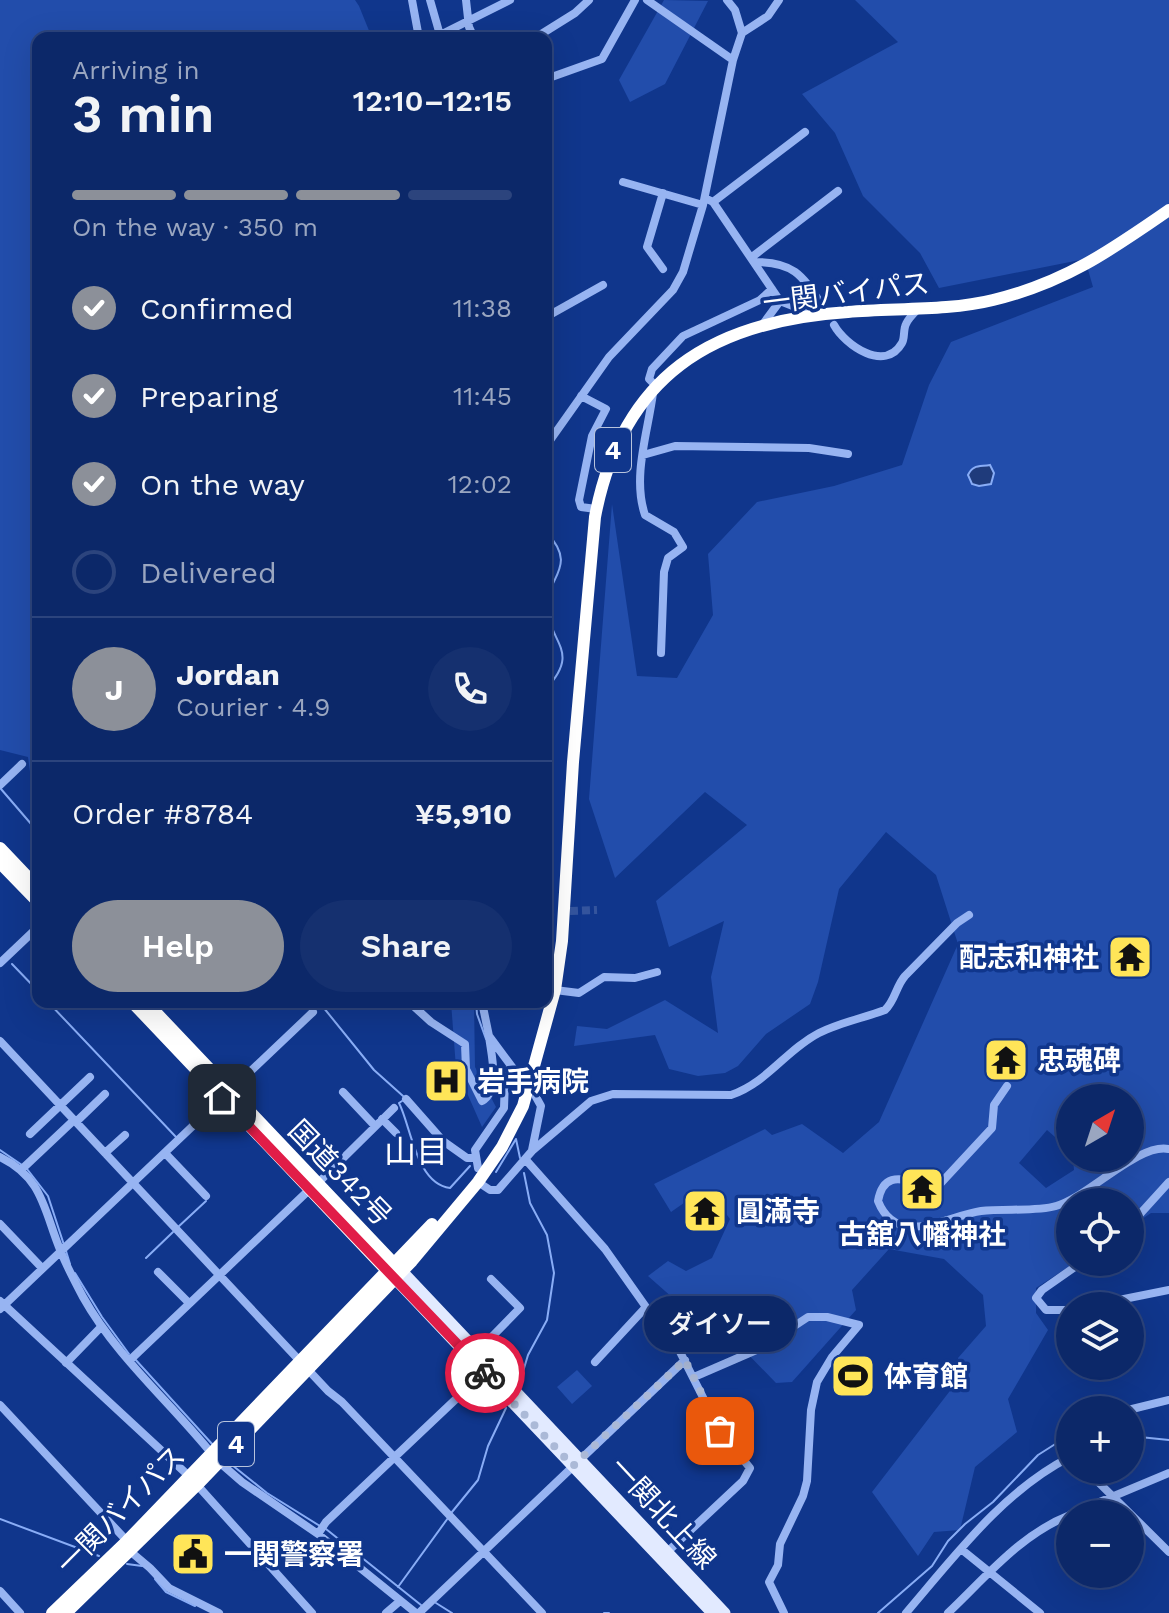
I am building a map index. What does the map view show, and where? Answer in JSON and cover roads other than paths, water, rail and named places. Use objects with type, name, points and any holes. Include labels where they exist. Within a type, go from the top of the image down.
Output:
[{"type":"highway","name":"一関バイパス","points":[[552,1000],[562,941],[574,747],[596,509],[613,450],[628,421],[676,366],[704,347],[763,324],[819,310],[918,308],[989,302],[1043,286],[1097,260],[1169,210]]},
{"type":"highway","points":[[0,848],[32,882]]},
{"type":"highway","points":[[0,863],[32,896]]},
{"type":"highway","name":"国道342号","points":[[138,1008],[226,1094]]},
{"type":"highway","name":"国道342号","points":[[151,1008],[226,1094],[395,1271]]},
{"type":"highway","name":"一関バイパス","points":[[66,1613],[478,1182],[502,1147],[523,1106],[550,1008]]},
{"type":"highway","name":"一関バイパス","points":[[395,1271],[457,1196],[477,1163],[505,1127],[528,1079]]},
{"type":"highway","name":"一関バイパス","points":[[52,1613],[129,1547]]},
{"type":"main road","name":"一関北上線","points":[[395,1271],[477,1352],[664,1555],[725,1613]]},
{"type":"main road","name":"一関北上線","points":[[395,1271],[480,1369],[577,1463]]},
{"type":"main road","name":"一関北上線","points":[[664,1555],[712,1613]]},
{"type":"street","points":[[412,0],[418,32]]},
{"type":"street","points":[[430,0],[439,32]]},
{"type":"street","points":[[466,0],[472,32]]},
{"type":"street","points":[[446,32],[510,0]]},
{"type":"street","points":[[545,32],[589,0]]},
{"type":"street","points":[[552,77],[602,59],[635,0]]},
{"type":"street","points":[[647,0],[733,60]]},
{"type":"street","points":[[552,437],[609,357],[673,290],[683,272],[707,201],[733,60],[742,33],[735,10],[727,0]]},
{"type":"street","points":[[742,33],[768,16],[779,0]]},
{"type":"street","points":[[707,201],[805,132]]},
{"type":"street","points":[[623,182],[707,201],[754,260],[780,301],[819,310]]},
{"type":"street","points":[[754,260],[838,191]]},
{"type":"street","points":[[663,193],[647,247],[663,269]]},
{"type":"street","points":[[754,260],[790,266],[804,280],[819,310]]},
{"type":"street","points":[[552,314],[603,285]]},
{"type":"street","points":[[661,653],[664,572],[668,558],[683,547],[674,532],[645,515],[640,500],[643,455],[655,387],[649,379],[652,369],[683,336],[760,300],[772,289]]},
{"type":"street","points":[[763,324],[780,301]]},
{"type":"street","points":[[834,325],[843,340],[856,349],[870,355],[887,353],[903,342],[906,324],[918,308]]},
{"type":"street","points":[[581,396],[606,409],[592,436],[579,500],[584,509],[596,509]]},
{"type":"street","points":[[643,455],[675,446],[809,448],[848,454]]},
{"type":"street","points":[[0,785],[22,764]]},
{"type":"street","points":[[478,1182],[490,1190],[498,1190],[532,1151],[591,1101],[613,1094],[731,1095],[757,1083],[819,1034],[885,1010],[905,976],[957,923],[969,915]]},
{"type":"street","points":[[1,961],[32,933]]},
{"type":"street","points":[[555,990],[579,993],[604,977],[635,978],[657,972]]},
{"type":"street","points":[[416,1008],[465,1044],[466,1069],[482,1101],[488,1098],[493,1087],[483,1008]]},
{"type":"street","points":[[312,1613],[193,1481],[1,1305],[313,1012]]},
{"type":"street","points":[[489,1036],[510,1067],[528,1079]]},
{"type":"street","points":[[0,1041],[542,1613]]},
{"type":"street","points":[[406,1099],[443,1141],[477,1163],[476,1146],[504,1108],[505,1079],[510,1067]]},
{"type":"street","points":[[30,1134],[90,1077]]},
{"type":"street","points":[[1007,1086],[994,1105],[992,1128],[940,1184],[930,1186],[891,1179],[884,1184],[878,1201],[884,1215],[892,1222],[915,1227],[982,1211],[1056,1206],[1118,1171],[1138,1155],[1161,1148],[1169,1149]]},
{"type":"street","points":[[343,1092],[396,1133]]},
{"type":"street","points":[[21,1170],[105,1094]]},
{"type":"street","points":[[532,1151],[541,1106],[536,1097]]},
{"type":"street","points":[[129,1361],[394,1108]]},
{"type":"street","points":[[105,1153],[125,1135]]},
{"type":"street","points":[[165,1153],[206,1196]]},
{"type":"street","points":[[0,1157],[21,1170],[43,1198],[60,1251],[101,1327],[216,1458],[242,1482],[318,1534],[418,1613],[685,1360]]},
{"type":"street","points":[[526,1160],[605,1249],[675,1342],[720,1431],[749,1465],[751,1471],[664,1555]]},
{"type":"street","points":[[1144,1210],[1169,1182]]},
{"type":"street","points":[[0,1224],[42,1268]]},
{"type":"street","points":[[158,1272],[189,1303]]},
{"type":"street","points":[[1056,1310],[1046,1310],[1036,1298],[1062,1276]]},
{"type":"street","points":[[477,1352],[520,1308],[491,1279]]},
{"type":"street","points":[[1144,1295],[1169,1290]]},
{"type":"street","points":[[595,1362],[646,1307]]},
{"type":"street","points":[[694,1377],[761,1348],[808,1317],[827,1317],[859,1325],[832,1357],[817,1382],[811,1410],[807,1481],[780,1544],[778,1565],[769,1582],[784,1613]]},
{"type":"street","points":[[66,1363],[101,1327]]},
{"type":"street","points":[[318,1534],[326,1522],[456,1399],[480,1369]]},
{"type":"street","points":[[1144,1406],[1169,1400]]},
{"type":"street","points":[[0,1405],[169,1588],[219,1613]]},
{"type":"street","points":[[906,1613],[961,1549],[1041,1472],[1056,1464]]},
{"type":"street","points":[[1107,1500],[1169,1473]]},
{"type":"street","points":[[1101,1484],[1169,1552]]},
{"type":"street","points":[[948,1613],[1045,1524],[1056,1520]]},
{"type":"street","points":[[961,1549],[1040,1613]]},
{"type":"street","points":[[0,1591],[20,1613]]},
{"type":"street","points":[[386,1613],[400,1601]]},
{"type":"waterway","points":[[552,539],[560,554],[561,564],[552,586]]},
{"type":"waterway","points":[[552,627],[562,656],[552,681]]},
{"type":"waterway","points":[[1,789],[32,825]]},
{"type":"waterway","points":[[12,964],[32,985]]},
{"type":"waterway","points":[[54,1008],[176,1137]]},
{"type":"waterway","points":[[324,1008],[374,1070],[403,1096]]},
{"type":"waterway","points":[[476,1008],[486,1039]]},
{"type":"waterway","points":[[402,1101],[399,1103],[416,1153],[429,1176],[450,1188],[470,1166]]},
{"type":"waterway","points":[[516,1139],[520,1158]]},
{"type":"waterway","points":[[496,1172],[516,1139]]},
{"type":"waterway","points":[[0,1150],[22,1165]]},
{"type":"waterway","points":[[27,1169],[48,1196],[64,1245]]},
{"type":"waterway","points":[[519,1385],[528,1355],[547,1320],[554,1273],[547,1235],[530,1203],[524,1173]]},
{"type":"waterway","points":[[177,1228],[206,1201]]},
{"type":"waterway","points":[[146,1258],[173,1232]]},
{"type":"waterway","points":[[66,1251],[70,1264]]},
{"type":"waterway","points":[[75,1273],[129,1354]]},
{"type":"waterway","points":[[134,1358],[213,1445]]},
{"type":"waterway","points":[[452,1512],[478,1480],[488,1446],[506,1408]]},
{"type":"waterway","points":[[1144,1437],[1169,1440]]},
{"type":"waterway","points":[[878,1613],[932,1566],[948,1541],[965,1524],[993,1502],[1038,1455],[1056,1444]]},
{"type":"waterway","points":[[232,1465],[267,1493],[320,1526]]},
{"type":"waterway","points":[[398,1587],[448,1518]]},
{"type":"waterway","points":[[0,1519],[99,1556]]},
{"type":"waterway","points":[[326,1529],[421,1605]]},
{"type":"waterway","points":[[127,1564],[142,1566]]},
{"type":"waterway","points":[[155,1579],[166,1592],[195,1606]]},
{"type":"waterway","points":[[436,1603],[452,1613]]},
{"type":"waterway","points":[[604,1613],[609,1613]]},
{"type":"tunnel","points":[[552,912],[597,910]]},
{"type":"place","name":"配志和神社","points":[[1130,957]]},
{"type":"place","name":"忠魂碑","points":[[1006,1060]]},
{"type":"place","name":"岩手病院","points":[[446,1081]]},
{"type":"place","name":"古舘八幡神社","points":[[922,1189]]},
{"type":"place","name":"圓滿寺","points":[[705,1211]]},
{"type":"place","name":"体育館","points":[[853,1376]]},
{"type":"place","name":"ダイソー","points":[[720,1431]]},
{"type":"place","name":"一関警察署","points":[[193,1554]]},
{"type":"district","name":"山目","points":[[416,1152]]}]
